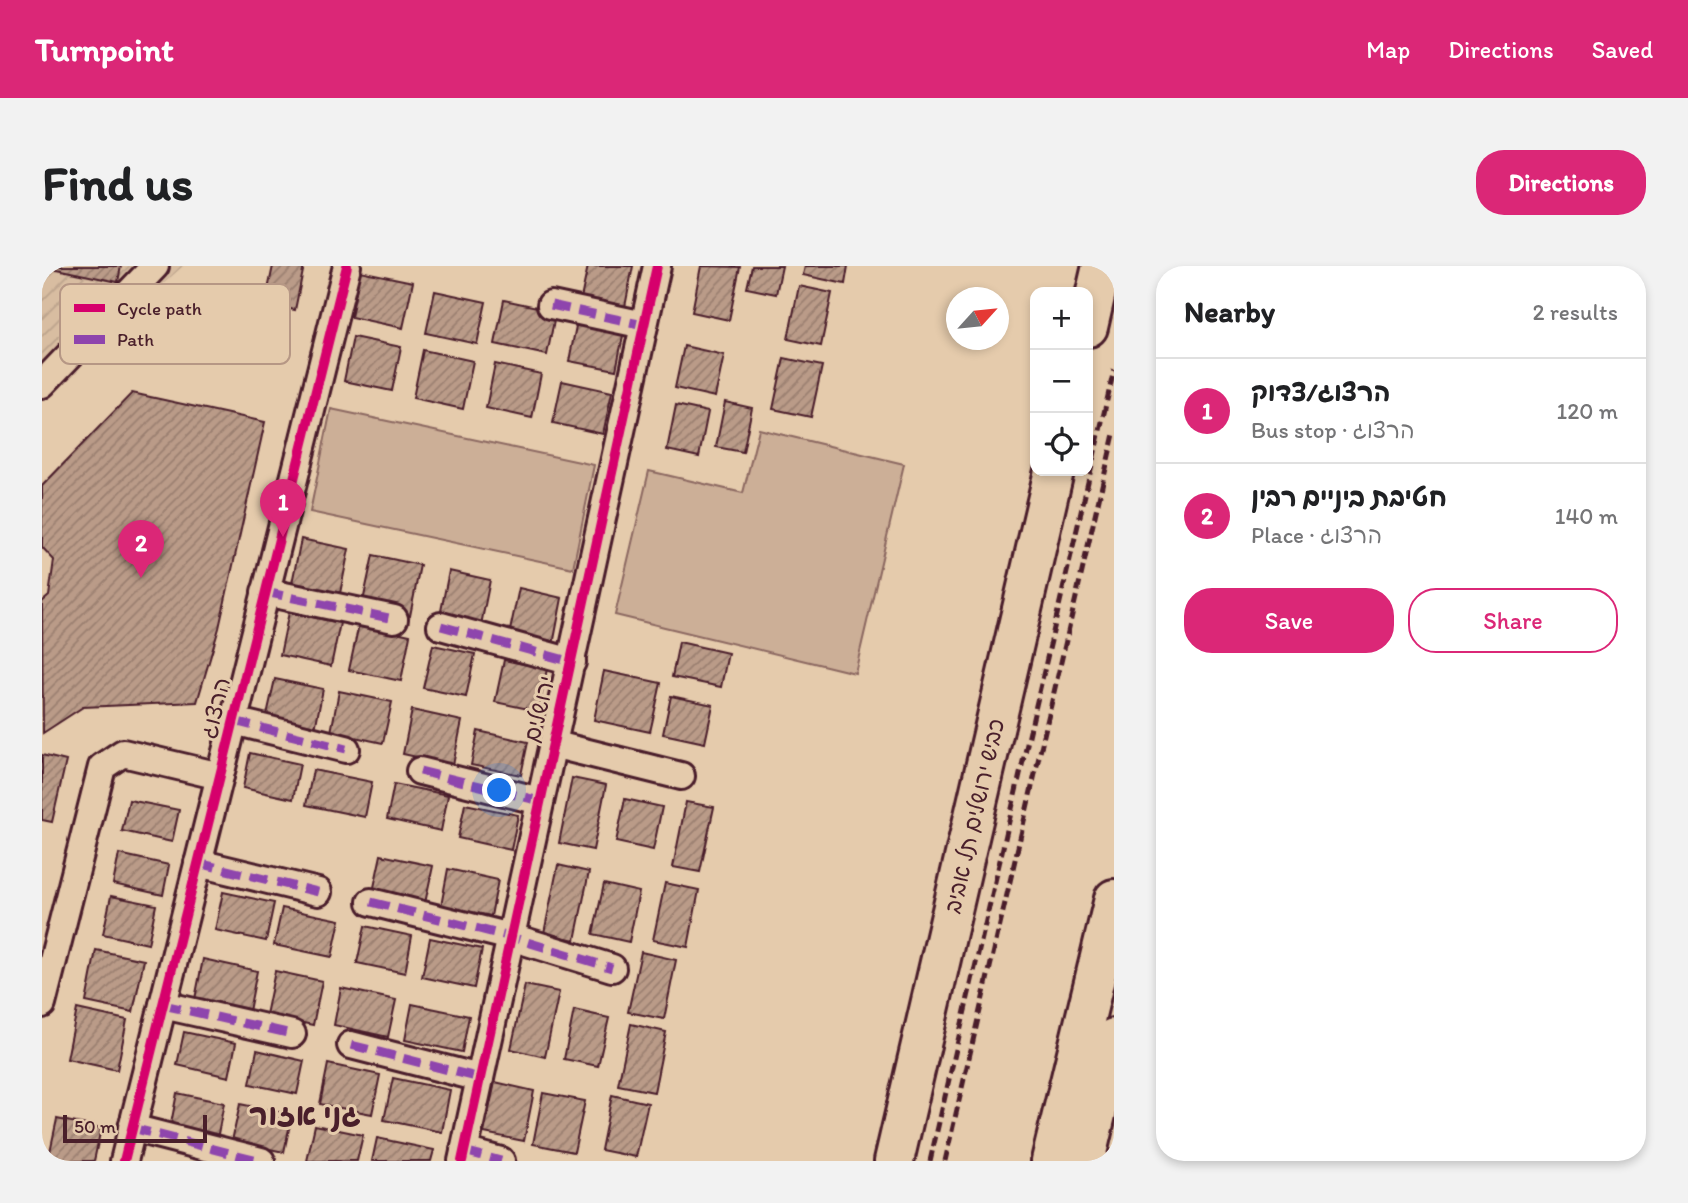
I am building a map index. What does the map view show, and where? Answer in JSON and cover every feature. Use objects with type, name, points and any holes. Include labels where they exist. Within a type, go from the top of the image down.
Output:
[{"type":"highway","points":[[1093,305],[1102,266]]},
{"type":"highway","name":"כביש ירושלים תל אביב","points":[[894,1161],[1053,476]]},
{"type":"highway","points":[[1051,1161],[1114,899]]},
{"type":"highway","points":[[1085,1161],[1114,1038]]},
{"type":"street","points":[[138,284],[155,266]]},
{"type":"street","name":"הרצוג","points":[[124,1161],[347,266]]},
{"type":"street","name":"ירושלים","points":[[501,1161],[463,1156],[657,266]]},
{"type":"street","points":[[551,305],[644,325]]},
{"type":"street","points":[[42,384],[61,364]]},
{"type":"street","points":[[265,592],[394,619]]},
{"type":"street","name":"ירושלים","points":[[441,626],[572,662]]},
{"type":"street","name":"הרצוג","points":[[234,721],[346,749]]},
{"type":"street","points":[[552,744],[681,776]]},
{"type":"street","points":[[42,1004],[102,767],[123,753],[220,776]]},
{"type":"street","points":[[420,771],[540,800]]},
{"type":"street","points":[[198,863],[318,892]]},
{"type":"street","points":[[371,902],[511,937],[612,968]]},
{"type":"street","points":[[163,1005],[292,1034]]},
{"type":"street","points":[[351,1045],[480,1078]]},
{"type":"street","points":[[132,1128],[261,1161]]},
{"type":"shaded area","points":[[42,266],[183,266],[163,284],[60,284],[60,364],[74,364],[42,393]]},
{"type":"shaded area","points":[[331,409],[594,465],[573,568],[310,512]]},
{"type":"shaded area","points":[[759,429],[904,464],[855,673],[615,615],[649,471],[743,493]]},
{"type":"building","points":[[42,266],[121,266],[118,282]]},
{"type":"building","points":[[273,266],[304,266],[295,310],[290,309],[290,284],[269,284]]},
{"type":"building","points":[[588,266],[633,266],[624,312],[580,303]]},
{"type":"building","points":[[701,266],[740,267],[729,320],[692,312]]},
{"type":"building","points":[[752,266],[782,266],[776,294],[747,288]]},
{"type":"building","points":[[805,266],[848,266],[845,284],[803,275]]},
{"type":"building","points":[[360,271],[413,282],[403,328],[351,317]]},
{"type":"building","points":[[799,286],[832,293],[821,346],[788,339]]},
{"type":"building","points":[[435,291],[486,302],[477,344],[426,333]]},
{"type":"building","points":[[504,300],[556,311],[547,355],[495,344]]},
{"type":"building","points":[[578,316],[625,326],[616,370],[569,361]]},
{"type":"building","points":[[353,337],[401,347],[392,391],[344,381]]},
{"type":"building","points":[[684,346],[724,355],[715,397],[675,388]]},
{"type":"building","points":[[423,350],[473,361],[463,409],[413,398]]},
{"type":"building","points":[[784,358],[822,366],[811,417],[773,409]]},
{"type":"building","points":[[495,364],[541,374],[532,418],[486,408]]},
{"type":"building","points":[[562,381],[612,392],[603,434],[553,423]]},
{"type":"building","points":[[132,393],[265,422],[219,628],[197,702],[83,707],[43,733],[42,602],[49,596],[54,560],[42,547],[42,486]]},
{"type":"building","points":[[725,402],[752,408],[743,452],[716,447]]},
{"type":"building","points":[[676,405],[708,412],[699,457],[667,450]]},
{"type":"building","points":[[301,539],[349,549],[338,603],[290,593]]},
{"type":"building","points":[[373,555],[420,565],[410,616],[362,606]]},
{"type":"building","points":[[449,571],[490,580],[480,630],[439,621]]},
{"type":"building","points":[[519,588],[562,598],[552,650],[508,640]]},
{"type":"building","points":[[289,612],[340,623],[331,666],[280,655]]},
{"type":"building","points":[[359,624],[410,635],[401,681],[349,670]]},
{"type":"building","points":[[679,642],[728,653],[721,687],[672,677]]},
{"type":"building","points":[[433,645],[475,654],[466,697],[423,688]]},
{"type":"building","points":[[504,660],[547,669],[538,711],[495,702]]},
{"type":"building","points":[[604,671],[661,683],[650,732],[594,720]]},
{"type":"building","points":[[275,679],[323,689],[314,734],[265,724]]},
{"type":"building","points":[[339,691],[392,702],[383,743],[331,732]]},
{"type":"building","points":[[671,696],[713,705],[705,743],[663,734]]},
{"type":"building","points":[[412,710],[462,721],[453,765],[403,754]]},
{"type":"building","points":[[478,731],[528,742],[521,775],[471,765]]},
{"type":"building","points":[[250,753],[300,764],[293,799],[243,788]]},
{"type":"building","points":[[42,755],[66,761],[52,822],[42,820]]},
{"type":"building","points":[[313,770],[372,782],[365,817],[306,805]]},
{"type":"building","points":[[572,778],[606,785],[593,850],[559,843]]},
{"type":"building","points":[[394,784],[448,795],[441,831],[387,819]]},
{"type":"building","points":[[625,799],[662,807],[653,850],[616,842]]},
{"type":"building","points":[[129,800],[179,810],[172,842],[122,831]]},
{"type":"building","points":[[686,802],[714,807],[700,872],[673,867]]},
{"type":"building","points":[[465,804],[518,815],[511,850],[458,838]]},
{"type":"building","points":[[119,854],[169,865],[163,895],[113,884]]},
{"type":"building","points":[[381,855],[433,866],[425,903],[373,892]]},
{"type":"building","points":[[558,865],[589,872],[575,940],[544,933]]},
{"type":"building","points":[[448,869],[498,880],[491,916],[441,906]]},
{"type":"building","points":[[665,883],[699,890],[688,947],[653,940]]},
{"type":"building","points":[[604,884],[639,892],[629,942],[593,934]]},
{"type":"building","points":[[223,892],[274,903],[266,941],[215,930]]},
{"type":"building","points":[[111,896],[156,905],[148,944],[103,934]]},
{"type":"building","points":[[282,908],[340,920],[332,957],[274,945]]},
{"type":"building","points":[[365,926],[412,936],[405,973],[357,963]]},
{"type":"building","points":[[430,938],[482,949],[474,988],[422,977]]},
{"type":"building","points":[[96,950],[144,960],[133,1012],[86,1002]]},
{"type":"building","points":[[641,952],[676,960],[664,1019],[628,1012]]},
{"type":"building","points":[[203,959],[257,971],[249,1011],[195,999]]},
{"type":"building","points":[[275,971],[322,981],[313,1025],[266,1015]]},
{"type":"building","points":[[525,985],[559,992],[545,1057],[511,1049]]},
{"type":"building","points":[[341,988],[396,1000],[388,1037],[334,1025]]},
{"type":"building","points":[[412,1004],[469,1016],[462,1052],[405,1040]]},
{"type":"building","points":[[77,1009],[127,1020],[117,1070],[67,1059]]},
{"type":"building","points":[[574,1010],[609,1018],[598,1066],[564,1059]]},
{"type":"building","points":[[631,1024],[666,1032],[654,1092],[618,1085]]},
{"type":"building","points":[[184,1032],[236,1043],[229,1077],[177,1065]]},
{"type":"building","points":[[257,1050],[304,1061],[297,1094],[250,1084]]},
{"type":"building","points":[[328,1064],[380,1075],[372,1114],[320,1104]]},
{"type":"building","points":[[393,1078],[450,1090],[442,1132],[384,1120]]},
{"type":"building","points":[[495,1082],[534,1091],[524,1141],[484,1133]]},
{"type":"building","points":[[177,1093],[224,1103],[217,1139],[170,1129]]},
{"type":"building","points":[[543,1093],[585,1101],[574,1152],[533,1144]]},
{"type":"building","points":[[612,1095],[648,1103],[636,1157],[601,1150]]},
{"type":"building","points":[[240,1104],[292,1115],[284,1152],[232,1141]]},
{"type":"building","points":[[57,1119],[101,1128],[94,1161],[48,1161]]},
{"type":"building","points":[[315,1125],[363,1135],[357,1161],[307,1161]]},
{"type":"building","points":[[377,1138],[434,1150],[431,1161],[372,1161]]},
{"type":"railway","points":[[930,1161],[1114,370]]},
{"type":"railway","points":[[945,1161],[1114,434]]},
{"type":"marked path","points":[[551,305],[644,325]]},
{"type":"marked path","points":[[265,592],[394,619]]},
{"type":"marked path","points":[[441,626],[572,662]]},
{"type":"marked path","points":[[234,721],[346,749]]},
{"type":"marked path","points":[[420,771],[540,801]]},
{"type":"marked path","points":[[198,863],[318,892]]},
{"type":"marked path","points":[[371,902],[511,937],[612,968]]},
{"type":"marked path","points":[[163,1005],[292,1034]]},
{"type":"marked path","points":[[351,1045],[480,1078]]},
{"type":"marked path","points":[[132,1128],[261,1161]]},
{"type":"marked path","points":[[464,1151],[501,1161]]},
{"type":"cycle path","points":[[124,1161],[347,266]]},
{"type":"cycle path","points":[[462,1161],[657,266]]},
{"type":"place","name":"הרצוג/צדוק","points":[[283,537]]},
{"type":"place","name":"חטיבת ביניים רבין","points":[[141,578]]},
{"type":"district","name":"גני אזור","points":[[305,1114]]}]
